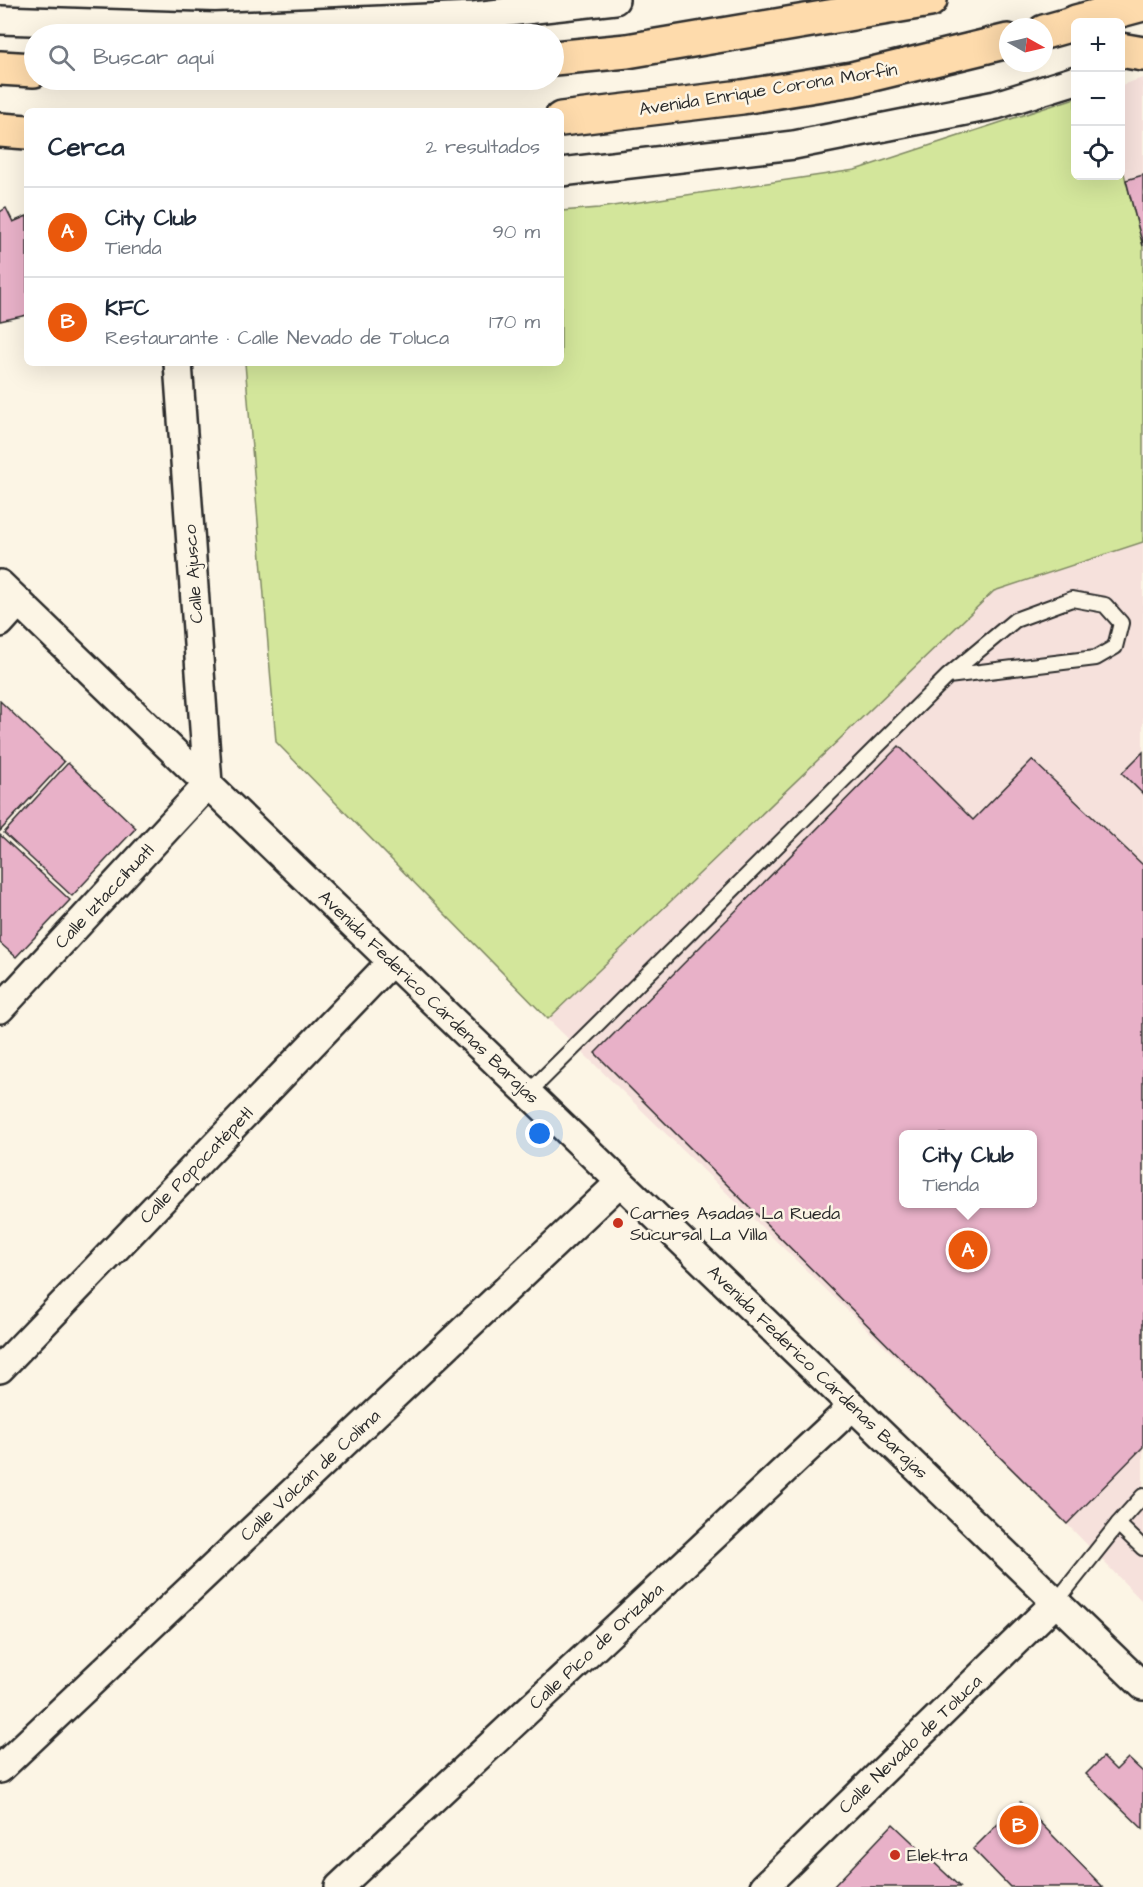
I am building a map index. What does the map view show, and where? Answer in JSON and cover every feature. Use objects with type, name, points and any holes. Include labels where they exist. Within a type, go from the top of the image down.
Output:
[{"type":"main road","points":[[564,57],[627,51],[930,0]]},
{"type":"main road","points":[[1063,30],[1143,4]]},
{"type":"main road","name":"Avenida Enrique Corona Morfín","points":[[564,119],[742,97],[852,79],[999,43]]},
{"type":"main road","points":[[1125,51],[1143,56]]},
{"type":"main road","points":[[0,68],[24,69]]},
{"type":"street","points":[[286,24],[474,16],[615,0]]},
{"type":"street","points":[[0,20],[123,24]]},
{"type":"street","points":[[1125,64],[1143,56]]},
{"type":"street","points":[[564,172],[794,145],[996,105],[1071,82]]},
{"type":"street","name":"Calle Ajusco","points":[[178,366],[208,784]]},
{"type":"street","points":[[0,623],[10,593]]},
{"type":"street","name":"Avenida Federico Cárdenas Barajas","points":[[10,593],[1143,1686]]},
{"type":"street","name":"Calle Iztaccíhuatl","points":[[0,1009],[208,784]]},
{"type":"street","name":"Calle Popocatépetl","points":[[0,1369],[392,961]]},
{"type":"street","name":"Calle Volcán de Colima","points":[[0,1769],[620,1182]]},
{"type":"street","name":"Calle Pico de Orizaba","points":[[339,1887],[853,1406]]},
{"type":"street","name":"Calle Nevado de Toluca","points":[[764,1887],[1056,1602]]},
{"type":"lane","points":[[528,1093],[948,676],[1015,620],[1072,599],[1105,605],[1121,623],[1115,647],[1096,658],[948,676]]},
{"type":"lane","points":[[1056,1602],[1118,1524],[1143,1497]]},
{"type":"lane","points":[[1118,1524],[1143,1548]]},
{"type":"shaded area","points":[[1143,78],[1143,246],[1125,177],[1125,84]]},
{"type":"shaded area","points":[[1143,542],[1143,1602],[1067,1524],[548,1019],[994,591]]},
{"type":"green space","points":[[1071,99],[1071,180],[1125,180],[1125,177],[1143,246],[1143,542],[994,591],[548,1019],[276,742],[245,366],[564,366],[564,211],[599,208],[855,170]]},
{"type":"building","points":[[1143,175],[1143,246],[1126,180]]},
{"type":"building","points":[[6,208],[13,222],[24,217],[24,316],[0,321],[0,212]]},
{"type":"building","points":[[0,701],[64,762],[0,831]]},
{"type":"building","points":[[899,746],[973,820],[1032,760],[1143,865],[1143,1447],[1067,1524],[595,1053]]},
{"type":"building","points":[[1143,752],[1143,794],[1122,773]]},
{"type":"building","points":[[68,763],[136,828],[72,896],[4,833]]},
{"type":"building","points":[[0,835],[70,900],[16,957],[0,943]]},
{"type":"building","points":[[1103,1757],[1116,1770],[1128,1758],[1143,1772],[1143,1829],[1086,1774]]},
{"type":"building","points":[[1020,1802],[1103,1887],[1010,1887],[973,1849]]},
{"type":"building","name":"Elektra","points":[[893,1824],[960,1887],[833,1887]]},
{"type":"place","name":"Carnes Asadas La Rueda Sucursal La Villa","points":[[618,1223]]},
{"type":"place","name":"City Club","points":[[968,1250]]},
{"type":"place","name":"KFC","points":[[1019,1825]]},
{"type":"place","name":"Elektra","points":[[895,1855]]}]
